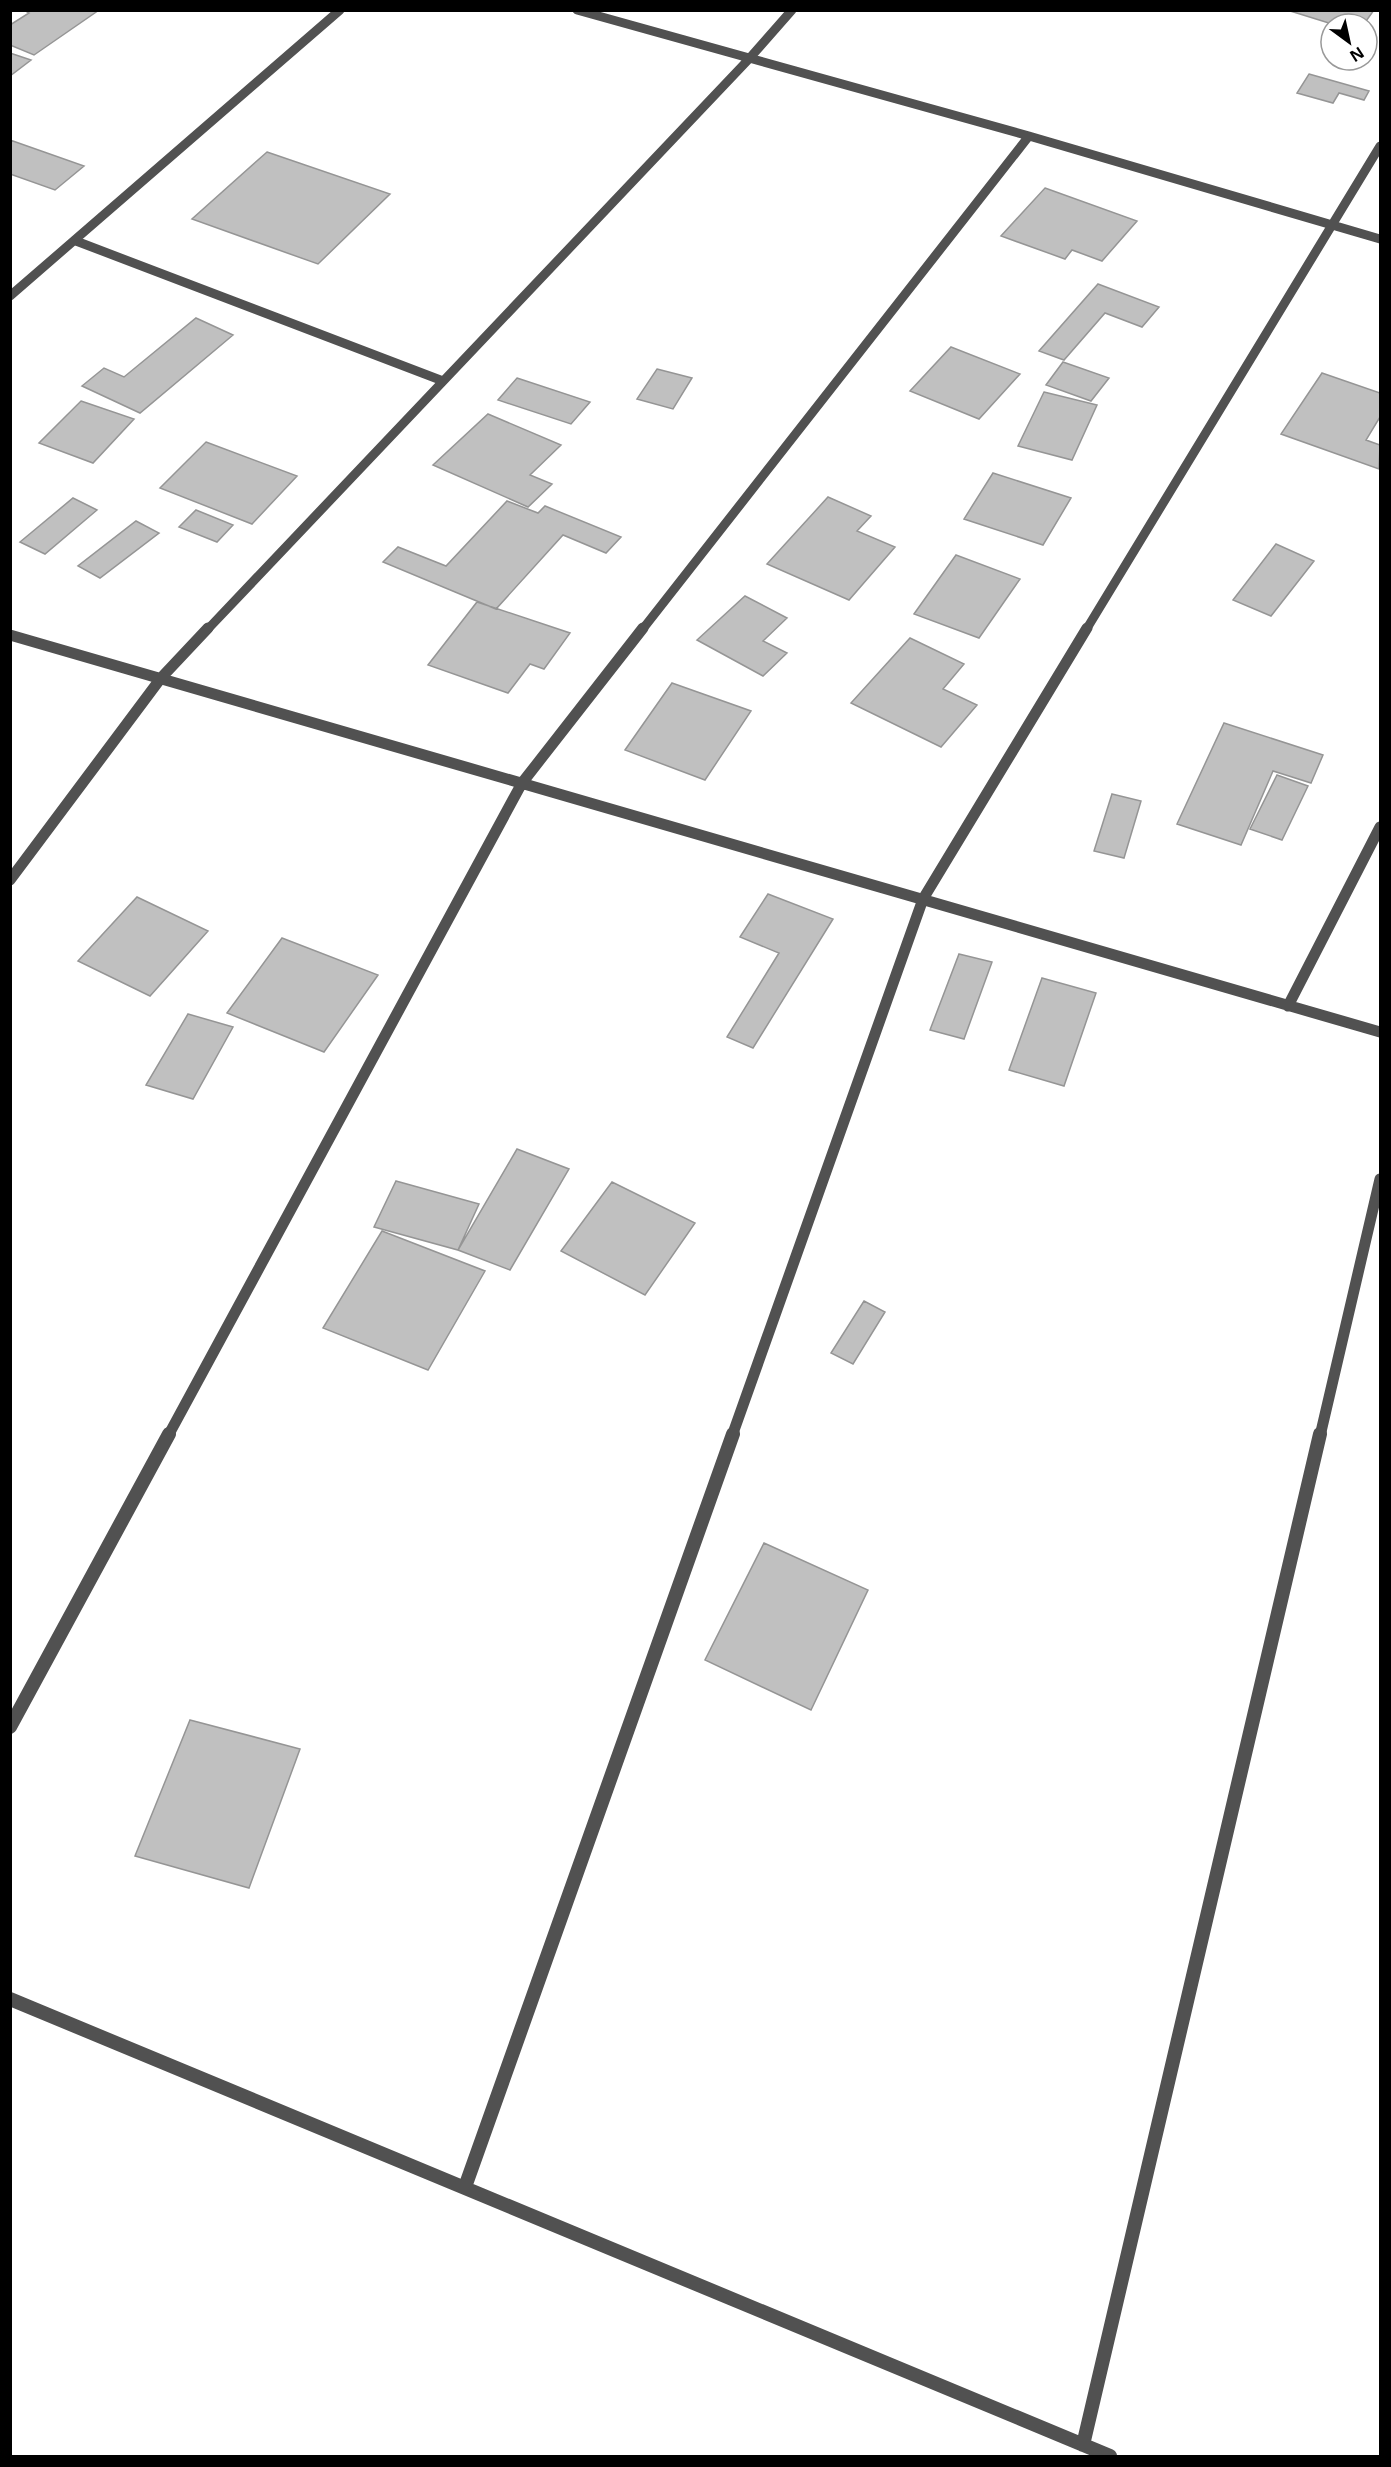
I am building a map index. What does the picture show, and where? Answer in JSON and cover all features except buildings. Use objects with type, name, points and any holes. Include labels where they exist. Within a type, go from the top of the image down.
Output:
[{"type":"street","points":[[10,296],[76,242],[340,10]]},
{"type":"street","points":[[577,10],[748,60],[1029,136],[1380,239]]},
{"type":"street","points":[[10,880],[161,678],[748,60],[792,10]]},
{"type":"street","points":[[10,1727],[522,783],[1029,136]]},
{"type":"street","points":[[465,2187],[922,899],[1380,146]]},
{"type":"street","points":[[76,242],[443,381]]},
{"type":"street","points":[[10,635],[1380,1032]]},
{"type":"street","points":[[1288,1006],[1380,827]]},
{"type":"street","points":[[1083,2445],[1380,1179]]},
{"type":"street","points":[[10,2000],[465,2187],[1110,2457]]}]
